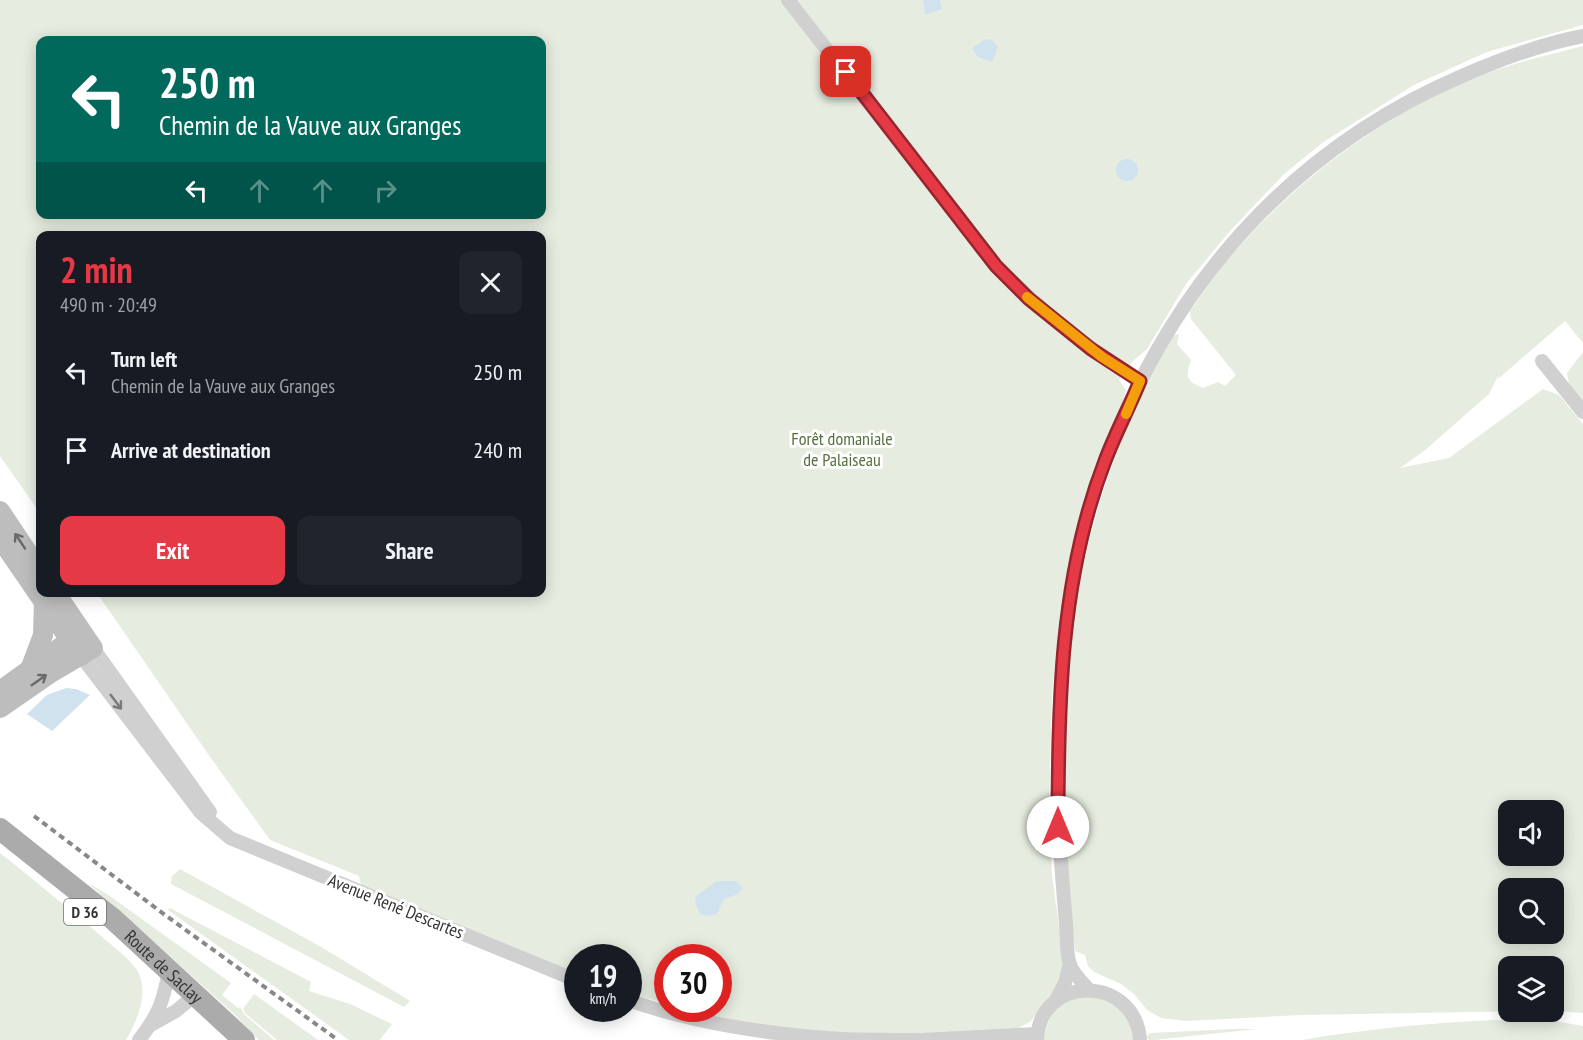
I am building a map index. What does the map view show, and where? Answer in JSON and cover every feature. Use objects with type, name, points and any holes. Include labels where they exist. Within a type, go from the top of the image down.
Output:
[{"type":"main road","points":[[0,511],[36,564]]},
{"type":"main road","points":[[0,538],[36,580]]},
{"type":"main road","points":[[50,597],[81,644]]},
{"type":"main road","points":[[31,667],[43,636],[50,597]]},
{"type":"main road","points":[[0,691],[31,667],[81,644]]},
{"type":"main road","points":[[0,708],[52,672],[81,644]]},
{"type":"main road","name":"Route de Saclay","points":[[0,829],[113,919],[167,978]]},
{"type":"main road","name":"Route de Saclay","points":[[0,843],[31,865],[190,999],[244,1040]]},
{"type":"main road","name":"Route de Saclay","points":[[190,999],[225,1040]]},
{"type":"street","points":[[788,0],[996,266],[1029,299],[1091,349],[1140,381]]},
{"type":"street","points":[[642,1004],[680,1015],[767,1032],[844,1040],[1037,1037],[1040,1022],[1065,983],[1070,964],[1058,827],[1058,722],[1065,633],[1088,515],[1105,461],[1140,381],[1180,312],[1238,235],[1268,204],[1321,159],[1386,115],[1448,82],[1526,51],[1583,36]]},
{"type":"street","points":[[1542,361],[1583,412]]},
{"type":"street","name":"Avenue René Descartes","points":[[81,644],[206,805],[217,828],[242,844],[252,845],[346,887],[564,975]]},
{"type":"street","points":[[1070,964],[1088,989]]},
{"type":"street","points":[[139,1040],[150,1026],[163,1002],[167,978]]},
{"type":"street","points":[[1056,1000],[1066,994],[1088,989],[1113,996],[1132,1014],[1138,1025],[1140,1040]]},
{"type":"street","points":[[150,1026],[190,999]]},
{"type":"green space","name":"Forêt domaniale de Palaiseau","points":[[0,0],[1583,0],[1583,25],[1487,52],[1414,85],[1322,143],[1283,175],[1230,231],[1186,284],[1147,349],[1133,361],[1119,380],[1126,390],[1061,605],[1052,694],[1049,813],[1052,875],[1065,969],[1051,995],[1041,1005],[1036,1015],[1030,1022],[1014,1030],[930,1034],[847,1033],[805,1030],[732,1020],[732,944],[654,944],[654,1000],[642,997],[642,944],[564,944],[564,970],[362,889],[359,876],[270,840],[100,597],[546,597],[546,231],[36,231],[36,507],[0,456]]},
{"type":"green space","points":[[1583,46],[1583,343],[1565,321],[1498,379],[1498,376],[1489,394],[1424,451],[1400,468],[1449,458],[1543,389],[1559,395],[1583,424],[1583,1013],[1564,1012],[1564,956],[1498,956],[1498,1012],[1301,1015],[1185,1021],[1161,1018],[1147,1010],[1135,995],[1121,984],[1094,972],[1088,966],[1085,955],[1075,951],[1069,887],[1066,728],[1070,644],[1085,559],[1106,482],[1120,444],[1153,371],[1172,336],[1179,334],[1177,344],[1191,360],[1188,378],[1193,383],[1203,388],[1218,382],[1225,386],[1236,375],[1191,319],[1190,311],[1231,256],[1282,203],[1339,155],[1400,115],[1466,81],[1524,61]]},
{"type":"green space","points":[[1583,352],[1583,405],[1570,389],[1567,373]]},
{"type":"green space","points":[[0,853],[120,952],[137,970],[141,979],[142,997],[138,1015],[126,1040],[0,1040]]},
{"type":"green space","points":[[180,869],[323,948],[410,1001],[404,1007],[171,884],[172,876]]},
{"type":"green space","points":[[88,883],[107,894],[231,983],[222,995],[238,1008],[240,1007],[245,1015],[274,1040],[259,1040],[234,1014]]},
{"type":"green space","points":[[170,908],[311,982],[309,991],[350,1004],[392,1024],[380,1040],[349,1040],[168,910]]},
{"type":"green space","points":[[254,994],[318,1040],[277,1040],[243,1009]]},
{"type":"green space","points":[[1085,995],[1112,1004],[1124,1013],[1133,1040],[1043,1040],[1048,1022],[1055,1010],[1067,1001]]},
{"type":"green space","points":[[1495,1020],[1498,1022],[1561,1022],[1583,1026],[1583,1040],[1302,1040],[1398,1027]]},
{"type":"green space","points":[[1257,1029],[1154,1040],[1146,1037],[1150,1033]]},
{"type":"water","points":[[923,0],[940,0],[942,9],[925,15]]},
{"type":"water","points":[[991,39],[998,47],[992,62],[978,57],[972,48],[984,40]]},
{"type":"water","points":[[1127,159],[1135,162],[1138,170],[1135,178],[1127,181],[1119,178],[1116,170],[1119,162]]},
{"type":"water","points":[[66,688],[76,689],[90,695],[52,731],[27,714],[47,695]]},
{"type":"water","points":[[717,881],[736,881],[743,888],[738,894],[724,899],[717,914],[709,916],[700,914],[695,897]]},
{"type":"railway","points":[[34,816],[165,915],[338,1040]]},
{"type":"slow traffic","points":[[1027,297],[1102,357],[1140,381],[1126,414]]},
{"type":"route","points":[[846,72],[996,266],[1029,299],[1091,349],[1140,381],[1105,461],[1078,557],[1065,633],[1061,679],[1058,722],[1058,827]]}]
